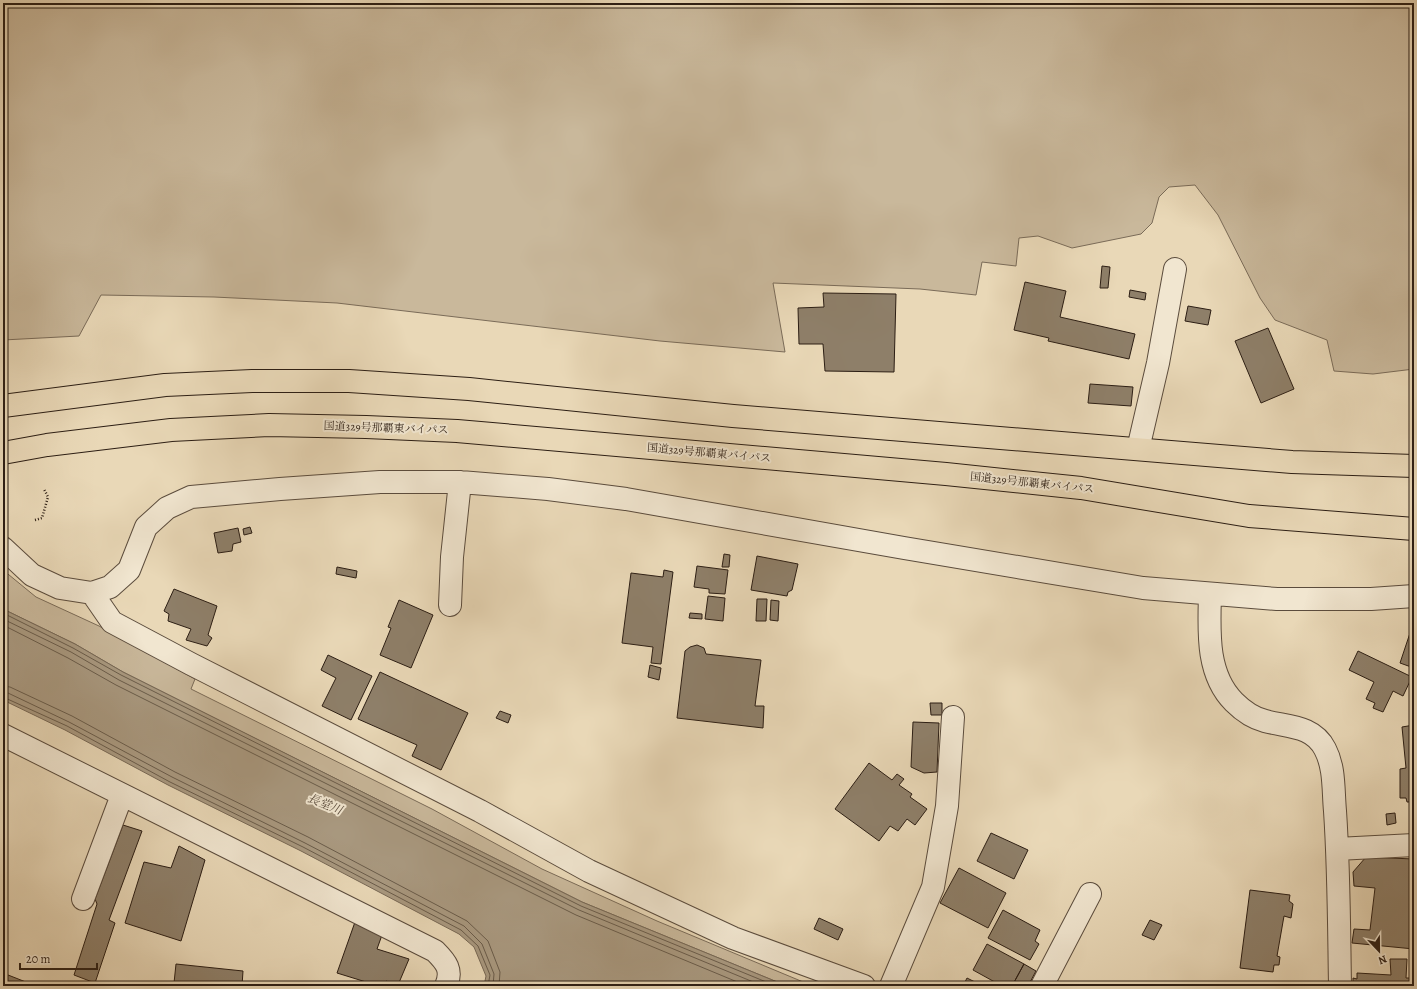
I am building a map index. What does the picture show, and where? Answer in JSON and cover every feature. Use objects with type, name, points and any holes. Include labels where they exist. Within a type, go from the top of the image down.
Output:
[{"type":"highway","points":[[3,406],[165,385],[252,380],[349,381],[469,389],[733,416],[1292,462],[1414,466]]},
{"type":"highway","name":"国道329号那覇東バイパス","points":[[3,453],[47,445],[171,430],[254,426],[366,427],[457,431],[946,474],[1081,488],[1249,516],[1414,529]]},
{"type":"street","points":[[1138,449],[1158,364],[1175,269]]},
{"type":"street","points":[[3,548],[32,575],[60,588],[92,593],[110,587],[129,570],[146,527],[167,508],[191,498],[280,489],[380,482],[460,482],[548,489],[626,499],[1142,588],[1277,599],[1371,599],[1414,596]]},
{"type":"street","points":[[450,605],[452,557],[460,482]]},
{"type":"street","points":[[92,593],[112,622],[191,664],[480,811],[589,871],[734,938],[864,986]]},
{"type":"street","points":[[1210,594],[1210,643],[1215,671],[1227,695],[1244,712],[1264,721],[1284,724],[1310,732],[1325,748],[1332,767],[1337,849],[1340,986]]},
{"type":"street","points":[[891,986],[933,887],[947,806],[953,717]]},
{"type":"street","points":[[3,735],[435,951],[445,961],[450,971],[446,986]]},
{"type":"street","points":[[83,899],[122,794]]},
{"type":"street","points":[[1337,849],[1414,846]]},
{"type":"street","points":[[1042,986],[1090,894]]},
{"type":"path","points":[[35,520],[42,518],[48,496],[44,489]]},
{"type":"shaded area","points":[[3,3],[1414,3],[1414,369],[1373,374],[1334,371],[1327,340],[1275,320],[1260,298],[1218,215],[1195,185],[1169,187],[1159,197],[1152,223],[1141,234],[1072,248],[1038,236],[1019,238],[1016,266],[982,262],[976,295],[920,289],[773,283],[785,352],[660,341],[337,303],[214,297],[101,295],[79,336],[3,340]]},
{"type":"shaded area","points":[[3,570],[36,597],[99,626],[195,679],[191,689],[432,809],[542,869],[657,921],[808,984],[819,983],[827,986],[787,986],[582,902],[123,672],[75,644],[3,609]]},
{"type":"water","name":"長堂川","points":[[3,609],[75,644],[123,672],[582,902],[787,986],[484,986],[486,976],[474,947],[459,934],[301,851],[168,785],[65,730],[3,700]]},
{"type":"building","points":[[1102,266],[1110,267],[1108,288],[1100,288]]},
{"type":"building","points":[[1025,282],[1066,291],[1060,317],[1135,334],[1129,359],[1048,341],[1049,338],[1014,330]]},
{"type":"building","points":[[1130,290],[1146,293],[1145,300],[1129,297]]},
{"type":"building","points":[[823,293],[896,294],[894,372],[825,371],[823,344],[799,344],[798,308],[824,307]]},
{"type":"building","points":[[1188,306],[1211,310],[1208,325],[1185,321]]},
{"type":"building","points":[[1268,328],[1294,389],[1261,403],[1235,341]]},
{"type":"building","points":[[1090,384],[1133,387],[1131,406],[1088,403]]},
{"type":"building","points":[[250,527],[252,533],[244,535],[243,529]]},
{"type":"building","points":[[238,528],[241,542],[233,544],[232,551],[218,553],[214,533]]},
{"type":"building","points":[[724,554],[730,555],[729,567],[722,567]]},
{"type":"building","points":[[757,556],[798,564],[792,590],[788,592],[787,596],[751,590]]},
{"type":"building","points":[[697,566],[728,570],[725,594],[709,593],[709,589],[694,587]]},
{"type":"building","points":[[337,567],[357,571],[356,578],[336,574]]},
{"type":"building","points":[[664,570],[673,572],[661,664],[651,663],[653,647],[622,643],[631,573],[663,577]]},
{"type":"building","points":[[174,589],[217,606],[208,635],[212,638],[207,646],[186,640],[191,629],[168,621],[169,614],[164,611]]},
{"type":"building","points":[[708,596],[725,598],[723,621],[705,619]]},
{"type":"building","points":[[757,599],[767,599],[766,621],[756,621]]},
{"type":"building","points":[[399,600],[433,615],[411,668],[380,655],[391,628],[388,627]]},
{"type":"building","points":[[771,600],[779,601],[778,621],[770,620]]},
{"type":"building","points":[[690,613],[702,614],[702,619],[689,618]]},
{"type":"building","points":[[1410,633],[1414,634],[1414,668],[1400,663]]},
{"type":"building","points":[[697,645],[704,648],[706,654],[761,660],[755,706],[764,706],[763,728],[677,718],[685,651],[690,647]]},
{"type":"building","points":[[1358,651],[1412,677],[1403,696],[1393,691],[1383,712],[1373,708],[1375,703],[1366,699],[1374,682],[1349,670]]},
{"type":"building","points":[[328,655],[372,676],[351,720],[322,706],[336,678],[321,670]]},
{"type":"building","points":[[650,665],[661,668],[659,680],[648,677]]},
{"type":"building","points":[[380,672],[468,713],[441,770],[412,756],[417,745],[358,719]]},
{"type":"building","points":[[930,703],[942,703],[942,715],[931,715]]},
{"type":"building","points":[[500,711],[511,715],[508,723],[496,718]]},
{"type":"building","points":[[913,722],[939,723],[937,772],[924,773],[911,767]]},
{"type":"building","points":[[1414,725],[1414,802],[1407,802],[1406,798],[1400,798],[1400,769],[1406,768],[1402,727]]},
{"type":"building","points":[[869,763],[892,780],[897,774],[904,779],[899,785],[912,794],[910,797],[927,809],[915,825],[907,819],[898,831],[890,826],[879,841],[835,809]]},
{"type":"building","points":[[1395,813],[1396,823],[1387,825],[1386,814]]},
{"type":"building","points":[[123,825],[142,831],[109,920],[115,923],[95,983],[74,975],[97,904],[95,899]]},
{"type":"building","points":[[991,833],[1028,850],[1014,879],[977,861]]},
{"type":"building","points":[[179,846],[205,860],[181,941],[125,923],[144,862],[171,868]]},
{"type":"building","points":[[1366,857],[1414,859],[1414,949],[1352,943],[1354,929],[1370,930],[1375,888],[1354,886],[1353,872]]},
{"type":"building","points":[[959,868],[1006,893],[988,928],[940,903]]},
{"type":"building","points":[[1250,890],[1290,895],[1289,901],[1293,904],[1291,918],[1284,916],[1277,956],[1280,957],[1279,965],[1274,965],[1273,972],[1240,968]]},
{"type":"building","points":[[1003,910],[1040,930],[1035,941],[1039,944],[1030,960],[988,938]]},
{"type":"building","points":[[819,918],[843,929],[838,940],[814,929]]},
{"type":"building","points":[[1150,920],[1162,925],[1154,940],[1142,935]]},
{"type":"building","points":[[355,922],[382,935],[377,949],[409,959],[398,985],[386,981],[383,986],[379,986],[337,973]]},
{"type":"building","points":[[987,944],[1024,964],[1012,986],[1002,986],[973,970]]},
{"type":"building","points":[[1390,959],[1407,959],[1406,978],[1411,978],[1411,986],[1353,986],[1353,978],[1357,979],[1357,973],[1391,975]]},
{"type":"building","points":[[176,964],[243,971],[242,986],[200,986],[174,983]]},
{"type":"building","points":[[1024,964],[1036,971],[1028,986],[1012,986]]},
{"type":"building","points":[[3,973],[36,986],[3,986]]},
{"type":"building","points":[[967,978],[983,986],[963,986]]}]
